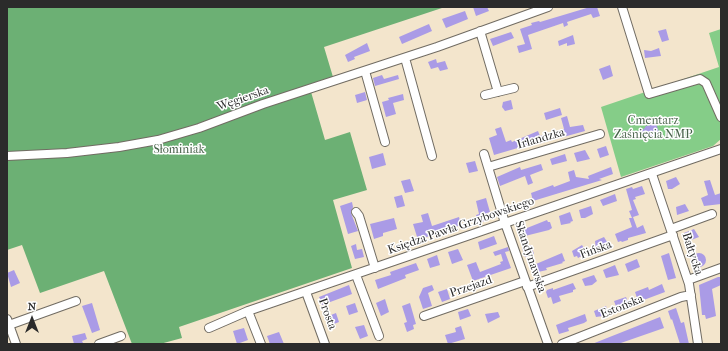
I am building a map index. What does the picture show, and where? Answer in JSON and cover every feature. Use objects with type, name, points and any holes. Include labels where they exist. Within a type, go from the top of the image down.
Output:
[{"type":"street","points":[[622,7],[650,94],[700,79],[706,83],[721,117]]},
{"type":"street","name":"Węgierska","points":[[7,156],[66,153],[119,147],[158,140],[199,128],[263,104],[405,58],[542,8]]},
{"type":"street","points":[[480,31],[498,92]]},
{"type":"street","points":[[405,58],[432,156]]},
{"type":"street","points":[[365,71],[385,142]]},
{"type":"street","points":[[486,95],[514,88]]},
{"type":"street","name":"Irlandzka","points":[[488,167],[600,134]]},
{"type":"street","name":"Księdza Pawła Grzybowskiego","points":[[209,328],[248,311],[652,174],[721,149]]},
{"type":"street","name":"Skandynawska","points":[[484,154],[505,223],[548,344]]},
{"type":"street","name":"Bałtycka","points":[[652,174],[688,280],[698,344]]},
{"type":"street","points":[[356,212],[359,216],[376,268]]},
{"type":"street","name":"Fińska","points":[[526,284],[672,232],[712,214]]},
{"type":"street","points":[[368,228],[376,268]]},
{"type":"street","points":[[688,280],[721,268]]},
{"type":"street","points":[[356,275],[379,336]]},
{"type":"street","name":"Przejazd","points":[[424,316],[526,284]]},
{"type":"street","name":"Prosta","points":[[306,292],[325,344]]},
{"type":"street","name":"Estońska","points":[[562,344],[681,297],[691,295]]},
{"type":"street","points":[[16,344],[9,327],[76,301]]},
{"type":"street","points":[[248,311],[261,344]]},
{"type":"street","points":[[99,344],[121,336]]},
{"type":"green space","name":"Słominiak","points":[[7,7],[445,7],[324,47],[333,77],[309,85],[325,140],[350,132],[367,190],[333,200],[352,268],[179,327],[182,338],[160,344],[132,344],[104,271],[40,293],[22,245],[7,250]]},
{"type":"green space","name":"Cmentarz Zaśnięcia NMP","points":[[721,29],[721,139],[713,146],[621,177],[601,107],[719,67],[709,33]]},
{"type":"building","points":[[473,7],[487,7],[489,11],[476,16]]},
{"type":"building","points":[[590,7],[597,7],[600,16],[593,18],[591,14],[567,22],[568,25],[564,27],[563,23],[528,35],[532,49],[519,53],[517,46],[525,44],[520,29],[532,25],[531,23],[540,22]]},
{"type":"building","points":[[465,11],[468,19],[446,28],[442,19]]},
{"type":"building","points":[[429,24],[432,31],[402,44],[399,37]]},
{"type":"building","points":[[666,29],[669,40],[662,42],[658,31]]},
{"type":"building","points":[[511,32],[514,38],[493,46],[490,39]]},
{"type":"building","points":[[573,35],[575,44],[567,46],[567,43],[559,46],[558,41]]},
{"type":"building","points":[[367,43],[370,51],[354,57],[355,59],[348,62],[345,55]]},
{"type":"building","points":[[659,48],[661,56],[645,58],[644,50],[651,51]]},
{"type":"building","points":[[436,59],[437,63],[445,61],[448,69],[440,71],[438,67],[431,69],[428,62]]},
{"type":"building","points":[[610,65],[613,76],[603,80],[599,69]]},
{"type":"building","points":[[382,75],[384,79],[398,75],[399,79],[375,86],[373,78]]},
{"type":"building","points":[[365,92],[367,100],[357,103],[355,95]]},
{"type":"building","points":[[403,94],[404,100],[393,103],[396,114],[386,117],[382,102],[389,100],[388,98]]},
{"type":"building","points":[[511,100],[513,109],[505,111],[502,107],[503,102]]},
{"type":"building","points":[[560,108],[562,115],[546,120],[544,113]]},
{"type":"building","points":[[567,116],[570,127],[583,125],[585,131],[538,144],[538,142],[494,155],[489,138],[497,135],[495,129],[501,127],[506,142],[511,140],[512,142],[538,131],[540,136],[564,129],[561,118]]},
{"type":"building","points":[[656,124],[659,132],[651,137],[640,137],[638,131],[644,129],[646,126]]},
{"type":"building","points":[[606,146],[609,155],[600,158],[597,149]]},
{"type":"building","points":[[585,150],[590,159],[577,162],[574,153]]},
{"type":"building","points":[[383,153],[386,165],[372,169],[369,157]]},
{"type":"building","points":[[565,154],[567,161],[552,165],[550,159]]},
{"type":"building","points":[[475,161],[478,171],[469,173],[466,163]]},
{"type":"building","points":[[541,164],[543,170],[530,175],[533,183],[528,185],[525,176],[500,186],[497,177],[520,167],[521,170]]},
{"type":"building","points":[[611,167],[613,174],[599,179],[602,180],[533,201],[531,193],[570,181],[568,172],[574,170],[576,177],[589,179],[588,176]]},
{"type":"building","points":[[676,177],[680,184],[672,189],[668,189],[666,181]]},
{"type":"building","points":[[410,179],[414,191],[405,193],[401,181]]},
{"type":"building","points":[[710,180],[715,195],[721,193],[721,204],[704,206],[701,198],[708,195],[704,181]]},
{"type":"building","points":[[642,186],[645,194],[635,197],[636,199],[633,200],[639,215],[633,217],[637,228],[643,225],[646,233],[628,238],[628,240],[622,242],[618,242],[615,234],[632,227],[629,218],[632,218],[629,211],[632,210],[626,189],[632,187],[633,189]]},
{"type":"building","points":[[615,194],[617,201],[603,206],[600,200]]},
{"type":"building","points":[[402,195],[405,206],[397,208],[394,197]]},
{"type":"building","points":[[486,198],[490,212],[487,213],[488,220],[478,223],[476,215],[479,214],[476,201]]},
{"type":"building","points":[[352,202],[353,207],[351,213],[358,231],[348,234],[340,206]]},
{"type":"building","points":[[685,204],[689,211],[677,215],[676,207]]},
{"type":"building","points":[[591,206],[593,214],[585,218],[581,218],[579,210]]},
{"type":"building","points":[[570,212],[573,221],[570,222],[571,223],[561,225],[559,216]]},
{"type":"building","points":[[428,213],[432,226],[459,217],[461,225],[418,240],[413,224],[423,222],[421,215]]},
{"type":"building","points":[[394,218],[397,229],[383,233],[383,236],[374,239],[370,224]]},
{"type":"building","points":[[547,220],[550,222],[552,228],[525,236],[522,230]]},
{"type":"building","points":[[694,229],[699,237],[686,242],[683,235],[684,233]]},
{"type":"building","points":[[494,236],[497,244],[480,250],[478,242]]},
{"type":"building","points":[[604,237],[609,245],[605,246],[606,248],[596,250],[595,241]]},
{"type":"building","points":[[356,244],[357,250],[362,249],[364,257],[355,259],[351,246]]},
{"type":"building","points":[[531,245],[534,254],[525,257],[522,248]]},
{"type":"building","points":[[582,245],[587,253],[578,258],[577,256],[574,257],[572,251]]},
{"type":"building","points":[[508,247],[509,251],[505,252],[511,268],[473,281],[467,265],[476,262],[480,272],[501,264],[500,262],[503,261],[501,254],[495,256],[493,252]]},
{"type":"building","points":[[458,249],[463,260],[452,264],[448,252]]},
{"type":"building","points":[[562,253],[565,261],[562,262],[563,263],[538,272],[536,264]]},
{"type":"building","points":[[669,253],[676,278],[668,280],[661,256]]},
{"type":"building","points":[[699,253],[704,255],[706,260],[704,265],[699,267],[694,265],[692,260],[694,255]]},
{"type":"building","points":[[437,255],[440,265],[430,268],[427,259]]},
{"type":"building","points":[[637,259],[640,267],[628,272],[625,264]]},
{"type":"building","points":[[416,263],[419,270],[405,275],[406,278],[378,289],[375,280],[391,275],[390,272]]},
{"type":"building","points":[[615,265],[619,275],[606,278],[603,270]]},
{"type":"building","points":[[14,270],[20,283],[11,287],[7,273]]},
{"type":"building","points":[[594,275],[597,281],[592,285],[585,286],[582,279]]},
{"type":"building","points":[[721,277],[721,285],[712,289],[716,316],[706,319],[705,315],[702,315],[699,285]]},
{"type":"building","points":[[573,283],[576,289],[573,290],[573,292],[559,296],[561,301],[553,304],[551,297],[548,298],[546,292],[547,290],[553,288],[553,290]]},
{"type":"building","points":[[662,284],[665,292],[638,301],[635,292],[648,287],[649,290]]},
{"type":"building","points":[[349,285],[352,294],[322,305],[319,297]]},
{"type":"building","points":[[432,285],[434,290],[428,293],[432,306],[423,309],[419,297],[423,288]]},
{"type":"building","points":[[447,289],[450,299],[442,302],[438,292]]},
{"type":"building","points":[[626,297],[629,305],[624,308],[617,309],[614,301]]},
{"type":"building","points":[[385,299],[389,312],[381,316],[376,303]]},
{"type":"building","points":[[92,303],[100,330],[92,333],[82,306]]},
{"type":"building","points":[[355,303],[358,312],[349,315],[346,306]]},
{"type":"building","points":[[410,303],[416,324],[413,325],[414,329],[407,332],[404,323],[407,322],[402,306]]},
{"type":"building","points":[[606,306],[608,313],[603,316],[596,317],[594,311]]},
{"type":"building","points":[[676,308],[681,323],[684,322],[689,344],[680,344],[672,319],[671,320],[668,311]]},
{"type":"building","points":[[468,309],[471,316],[460,320],[458,312]]},
{"type":"building","points":[[498,312],[500,317],[488,323],[485,314]]},
{"type":"building","points":[[336,313],[339,322],[329,326],[326,317]]},
{"type":"building","points":[[585,314],[587,321],[568,328],[569,331],[559,334],[556,325]]},
{"type":"building","points":[[660,317],[664,328],[618,344],[592,344]]},
{"type":"building","points":[[364,325],[368,336],[360,339],[355,327]]},
{"type":"building","points":[[461,326],[465,339],[448,344],[445,335],[456,332],[455,328]]},
{"type":"building","points":[[244,328],[248,340],[237,344],[233,331]]},
{"type":"building","points":[[279,332],[284,344],[270,344],[267,336]]},
{"type":"building","points":[[85,333],[87,339],[82,341],[83,343],[74,344],[72,336]]}]
